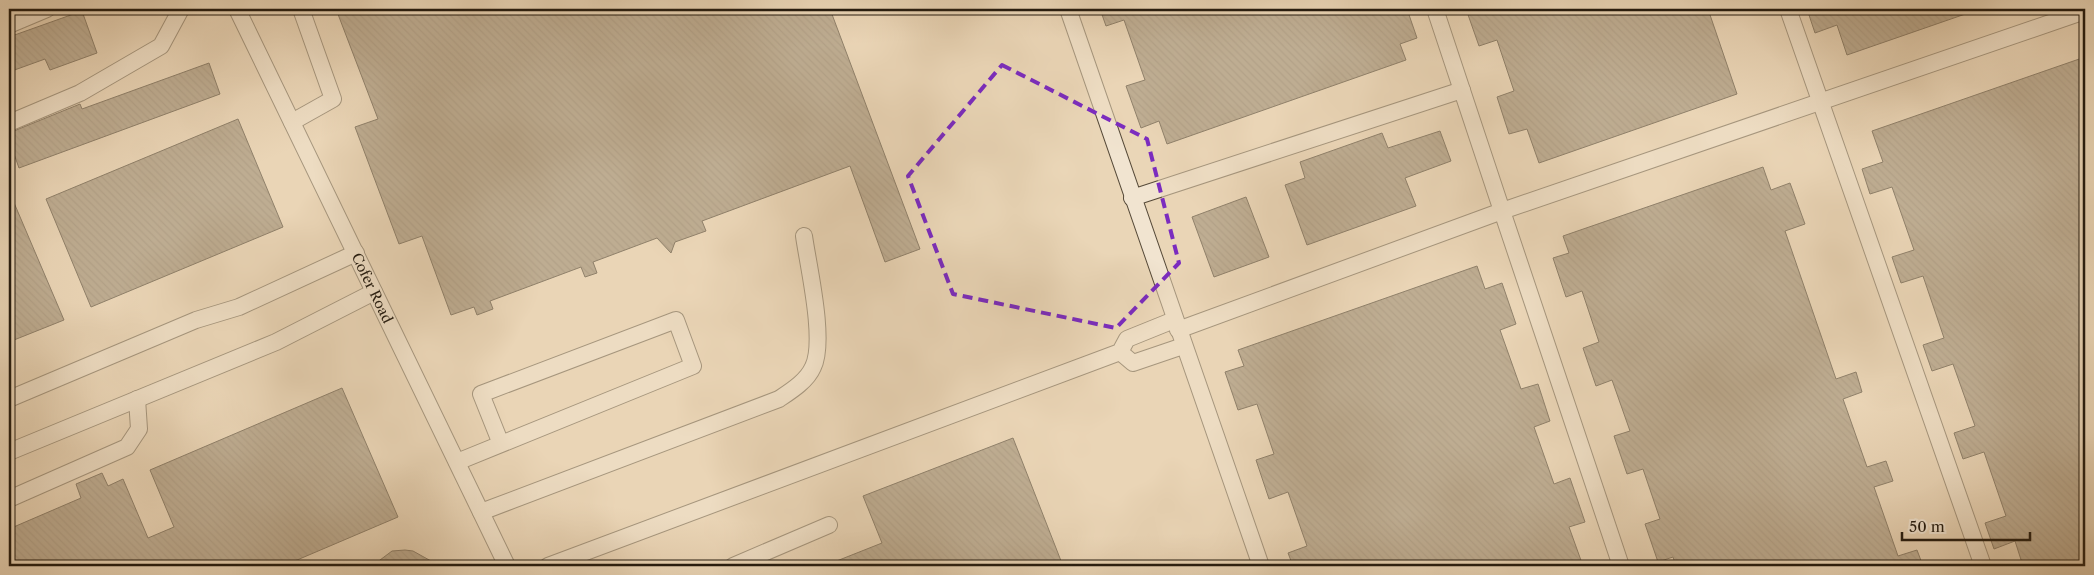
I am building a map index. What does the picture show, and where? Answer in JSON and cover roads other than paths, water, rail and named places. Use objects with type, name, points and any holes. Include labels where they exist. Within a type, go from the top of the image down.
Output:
[{"type":"street","points":[[9,25],[47,9]]},
{"type":"street","points":[[9,123],[80,93],[161,46],[181,9]]},
{"type":"street","name":"Cofer Road","points":[[238,9],[507,566]]},
{"type":"street","points":[[292,122],[333,99],[301,9]]},
{"type":"street","points":[[1068,9],[1260,566]]},
{"type":"street","points":[[1435,9],[1621,566]]},
{"type":"street","points":[[1788,9],[1983,566]]},
{"type":"street","points":[[548,566],[1120,352],[1127,339],[1178,332],[1502,211],[2085,11]]},
{"type":"street","points":[[1132,198],[1462,90]]},
{"type":"street","points":[[480,512],[779,398],[798,384],[813,367],[817,353],[815,310],[804,236]]},
{"type":"street","points":[[9,399],[187,324],[240,307],[356,253]]},
{"type":"street","points":[[9,452],[276,342],[374,292]]},
{"type":"street","points":[[457,462],[693,366],[676,320],[481,394],[501,444]]},
{"type":"street","points":[[1120,352],[1133,363],[1178,332]]},
{"type":"street","points":[[9,500],[127,447],[139,429],[137,399]]},
{"type":"street","points":[[733,566],[830,525]]}]
